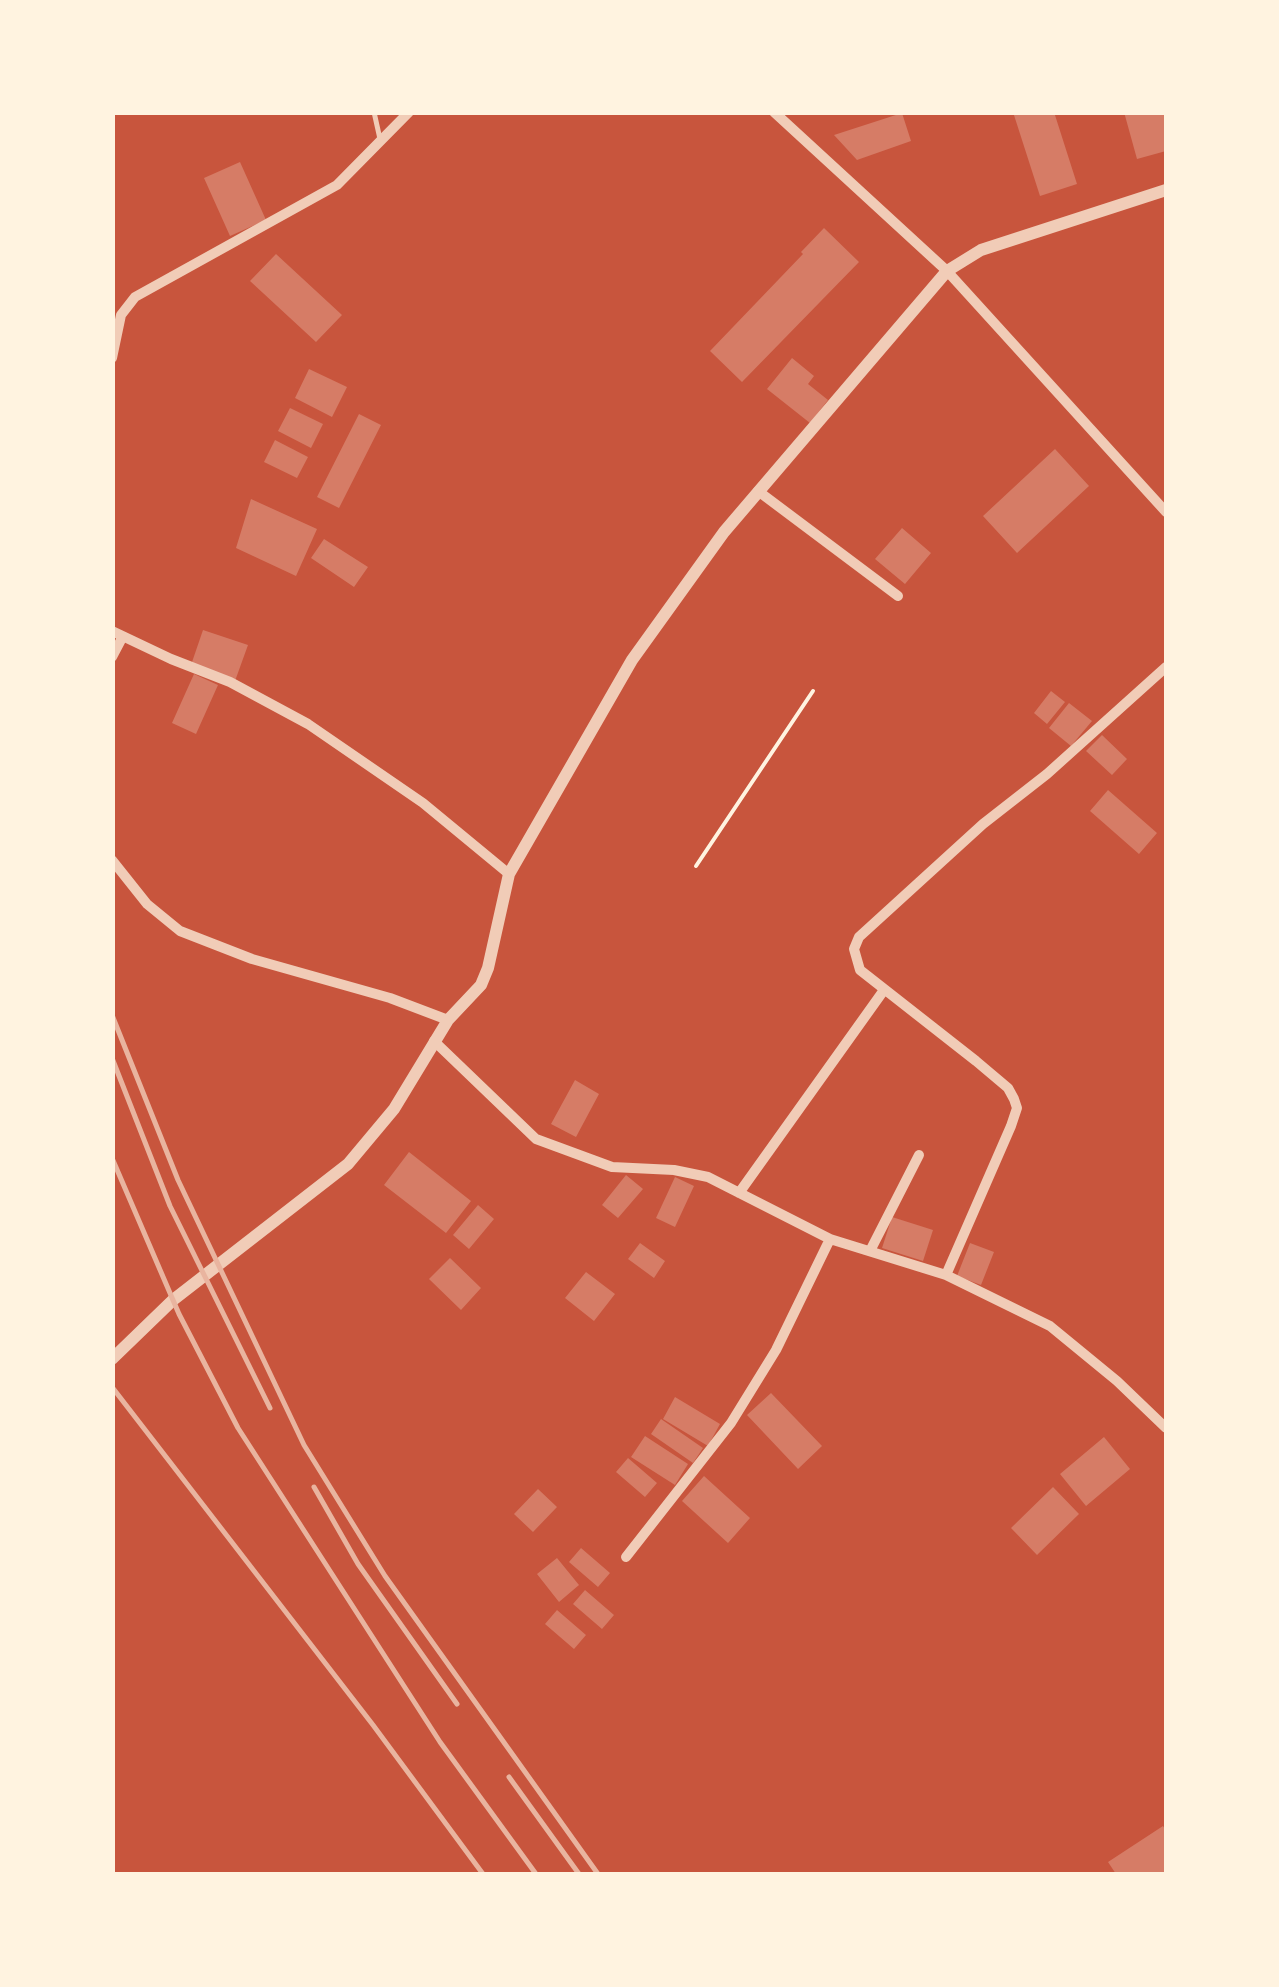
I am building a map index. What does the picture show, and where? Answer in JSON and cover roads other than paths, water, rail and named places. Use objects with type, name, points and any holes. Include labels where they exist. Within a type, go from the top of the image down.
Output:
[{"type":"street","points":[[112,358],[121,315],[134,297],[336,186],[408,112]]},
{"type":"street","points":[[774,112],[946,271],[1166,512]]},
{"type":"street","points":[[112,1359],[173,1300],[348,1164],[394,1109],[448,1020],[481,985],[509,874],[632,660],[758,492],[946,271],[981,250],[1166,190]]},
{"type":"street","points":[[758,492],[898,596]]},
{"type":"street","points":[[112,657],[117,634],[230,682],[308,724],[423,804],[509,874]]},
{"type":"street","points":[[946,1274],[1017,1108],[1008,1088],[860,970],[854,949],[859,937],[983,824],[1047,774],[1166,666]]},
{"type":"street","points":[[112,860],[147,904],[180,931],[252,959],[390,998],[448,1020]]},
{"type":"street","points":[[739,1193],[884,990]]},
{"type":"street","points":[[434,1042],[536,1139],[612,1167],[692,1172],[830,1239],[946,1274],[1050,1326],[1166,1428]]},
{"type":"street","points":[[870,1251],[919,1156]]},
{"type":"street","points":[[626,1557],[731,1423],[776,1350],[830,1239]]},
{"type":"lane","points":[[374,112],[380,140]]},
{"type":"railway","points":[[112,1015],[178,1180],[304,1445],[385,1576],[598,1874]]},
{"type":"railway","points":[[112,1058],[170,1206],[270,1408]]},
{"type":"railway","points":[[112,1158],[179,1314],[238,1428],[440,1742],[536,1874]]},
{"type":"railway","points":[[112,1387],[483,1874]]},
{"type":"railway","points":[[314,1487],[358,1564],[457,1704]]},
{"type":"railway","points":[[509,1777],[579,1874]]}]
